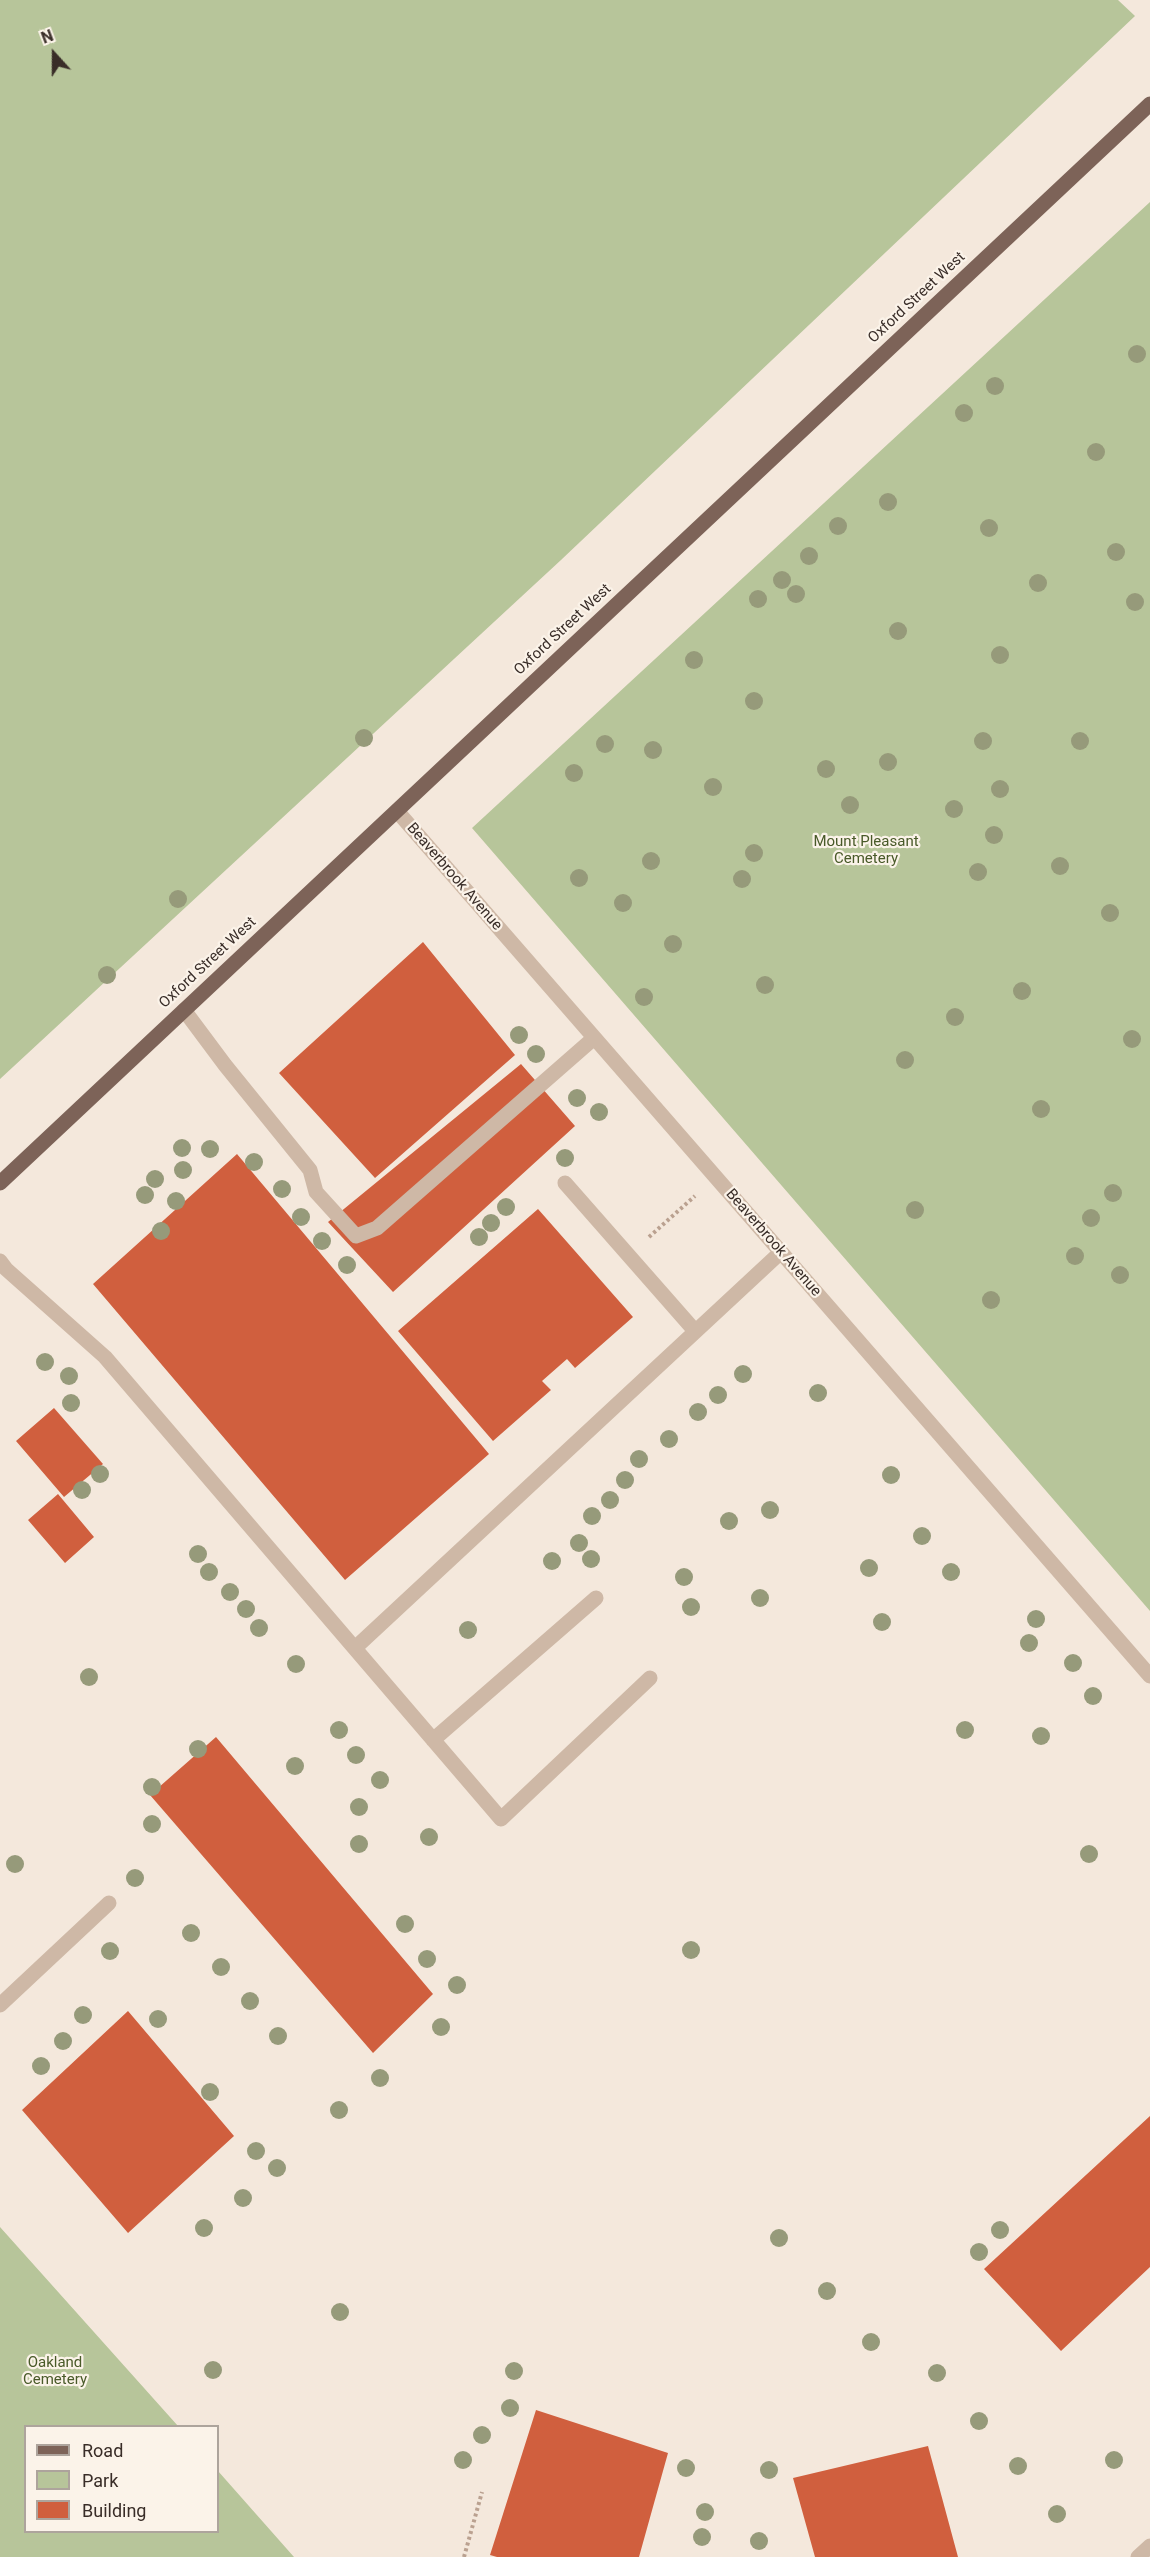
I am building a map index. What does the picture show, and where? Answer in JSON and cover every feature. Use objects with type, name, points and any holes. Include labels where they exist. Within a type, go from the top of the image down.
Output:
[{"type":"main road","name":"Oxford Street West","points":[[0,1183],[1150,104]]},
{"type":"street","name":"Beaverbrook Avenue","points":[[397,811],[1150,1676]]},
{"type":"street","points":[[184,1010],[225,1065],[310,1170],[316,1192],[356,1236],[377,1228],[594,1038]]},
{"type":"street","points":[[565,1183],[695,1331]]},
{"type":"street","points":[[355,1648],[781,1252]]},
{"type":"street","points":[[0,1261],[6,1269],[105,1357],[501,1819],[650,1678]]},
{"type":"street","points":[[433,1740],[596,1598]]},
{"type":"street","points":[[0,2005],[110,1903]]},
{"type":"street","points":[[1138,2557],[1150,2546]]},
{"type":"path","points":[[629,1256],[699,1192]]},
{"type":"path","points":[[464,2557],[482,2492]]},
{"type":"green space","points":[[0,0],[1118,0],[1135,16],[561,560],[0,1079]]},
{"type":"green space","name":"Mount Pleasant Cemetery","points":[[1150,202],[1150,1611],[472,828]]},
{"type":"green space","name":"Oakland Cemetery","points":[[0,2227],[177,2425],[24,2425],[24,2533],[219,2533],[219,2472],[294,2557],[0,2557]]},
{"type":"building","points":[[423,942],[515,1055],[375,1178],[279,1073]]},
{"type":"building","points":[[521,1064],[575,1126],[393,1292],[328,1222]]},
{"type":"building","points":[[237,1154],[489,1454],[345,1580],[93,1284]]},
{"type":"building","points":[[538,1209],[633,1317],[575,1368],[567,1359],[542,1381],[551,1390],[493,1441],[398,1331]]},
{"type":"building","points":[[54,1408],[103,1464],[64,1497],[16,1441]]},
{"type":"building","points":[[58,1494],[94,1537],[65,1563],[28,1520]]},
{"type":"building","points":[[216,1737],[433,1994],[373,2053],[150,1795]]},
{"type":"building","points":[[128,2011],[234,2136],[128,2233],[22,2110]]},
{"type":"building","points":[[1150,2116],[1150,2267],[1061,2351],[984,2269]]},
{"type":"building","points":[[536,2410],[668,2453],[639,2557],[497,2557],[490,2555]]},
{"type":"building","points":[[928,2446],[958,2557],[815,2557],[793,2478]]}]
